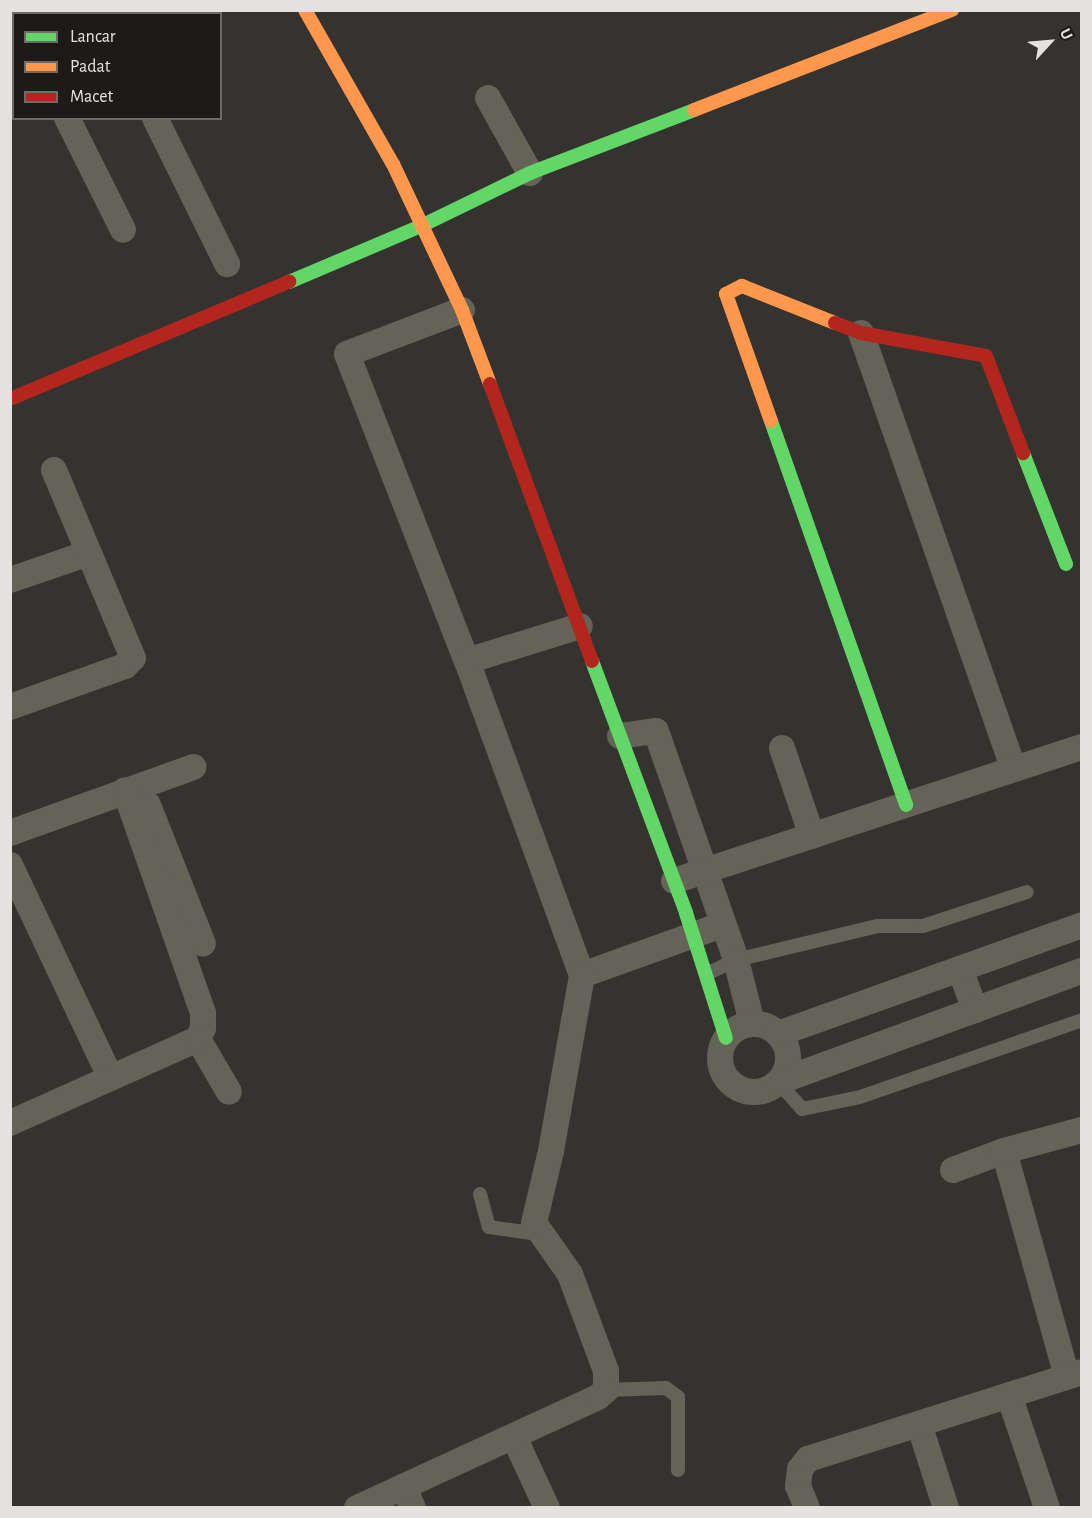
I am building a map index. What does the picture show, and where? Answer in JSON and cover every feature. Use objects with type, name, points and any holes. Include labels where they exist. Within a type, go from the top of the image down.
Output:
[{"type":"street","points":[[305,10],[393,164],[462,310],[694,935],[726,1038]]},
{"type":"street","points":[[10,399],[421,226],[530,173],[908,19],[952,10]]},
{"type":"street","points":[[489,98],[530,173]]},
{"type":"street","points":[[68,120],[123,230]]},
{"type":"street","points":[[156,120],[227,264]]},
{"type":"street","points":[[906,805],[726,294],[742,286],[861,333],[986,357],[1066,564]]},
{"type":"street","points":[[357,1508],[409,1497],[514,1437],[598,1397],[606,1390],[606,1371],[565,1262],[539,1234],[534,1224],[552,1151],[582,975],[467,662],[347,354],[462,310]]},
{"type":"street","points":[[861,333],[1014,769]]},
{"type":"street","points":[[10,707],[125,666],[133,658],[54,470]]},
{"type":"street","points":[[10,580],[89,553]]},
{"type":"street","points":[[467,662],[580,626]]},
{"type":"street","points":[[620,736],[656,731],[736,960],[752,1023]]},
{"type":"street","points":[[674,881],[1082,747]]},
{"type":"street","points":[[782,748],[812,836]]},
{"type":"street","points":[[10,832],[193,766]]},
{"type":"street","points":[[132,788],[203,944]]},
{"type":"street","points":[[132,788],[203,1013],[198,1039],[230,1092]]},
{"type":"street","points":[[10,865],[111,1077]]},
{"type":"street","points":[[582,975],[722,925]]},
{"type":"street","points":[[778,1034],[1082,925]]},
{"type":"street","points":[[960,969],[975,1010]]},
{"type":"street","points":[[778,1082],[787,1067],[787,1049],[778,1034],[766,1026],[752,1023],[737,1028],[726,1038],[720,1051],[720,1066],[726,1079],[752,1092],[766,1090],[778,1082],[1082,971]]},
{"type":"street","points":[[10,1123],[198,1039]]},
{"type":"street","points":[[953,1170],[1004,1151],[1082,1130]]},
{"type":"street","points":[[807,1508],[798,1486],[801,1469],[808,1459],[1075,1374],[1004,1151]]},
{"type":"street","points":[[1010,1395],[1047,1508]]},
{"type":"street","points":[[919,1424],[946,1508]]},
{"type":"street","points":[[514,1437],[547,1508]]},
{"type":"lane","points":[[706,974],[736,960],[878,926],[923,926],[1027,892]]},
{"type":"lane","points":[[778,1082],[802,1109],[860,1097],[1082,1020]]},
{"type":"lane","points":[[480,1194],[489,1227],[539,1234]]},
{"type":"lane","points":[[606,1390],[666,1388],[678,1397],[678,1470]]},
{"type":"traffic: fast","points":[[289,282],[421,226],[530,173],[694,110]]},
{"type":"traffic: fast","points":[[771,421],[906,805]]},
{"type":"traffic: fast","points":[[1023,453],[1066,564]]},
{"type":"traffic: fast","points":[[592,661],[686,913],[726,1038]]},
{"type":"traffic: slow","points":[[305,10],[393,164],[462,310],[490,384]]},
{"type":"traffic: slow","points":[[694,110],[952,10]]},
{"type":"traffic: slow","points":[[771,421],[726,294],[742,286],[835,323]]},
{"type":"traffic: jam","points":[[10,399],[289,282]]},
{"type":"traffic: jam","points":[[835,323],[861,333],[986,356],[1023,453]]},
{"type":"traffic: jam","points":[[490,384],[592,661]]}]
